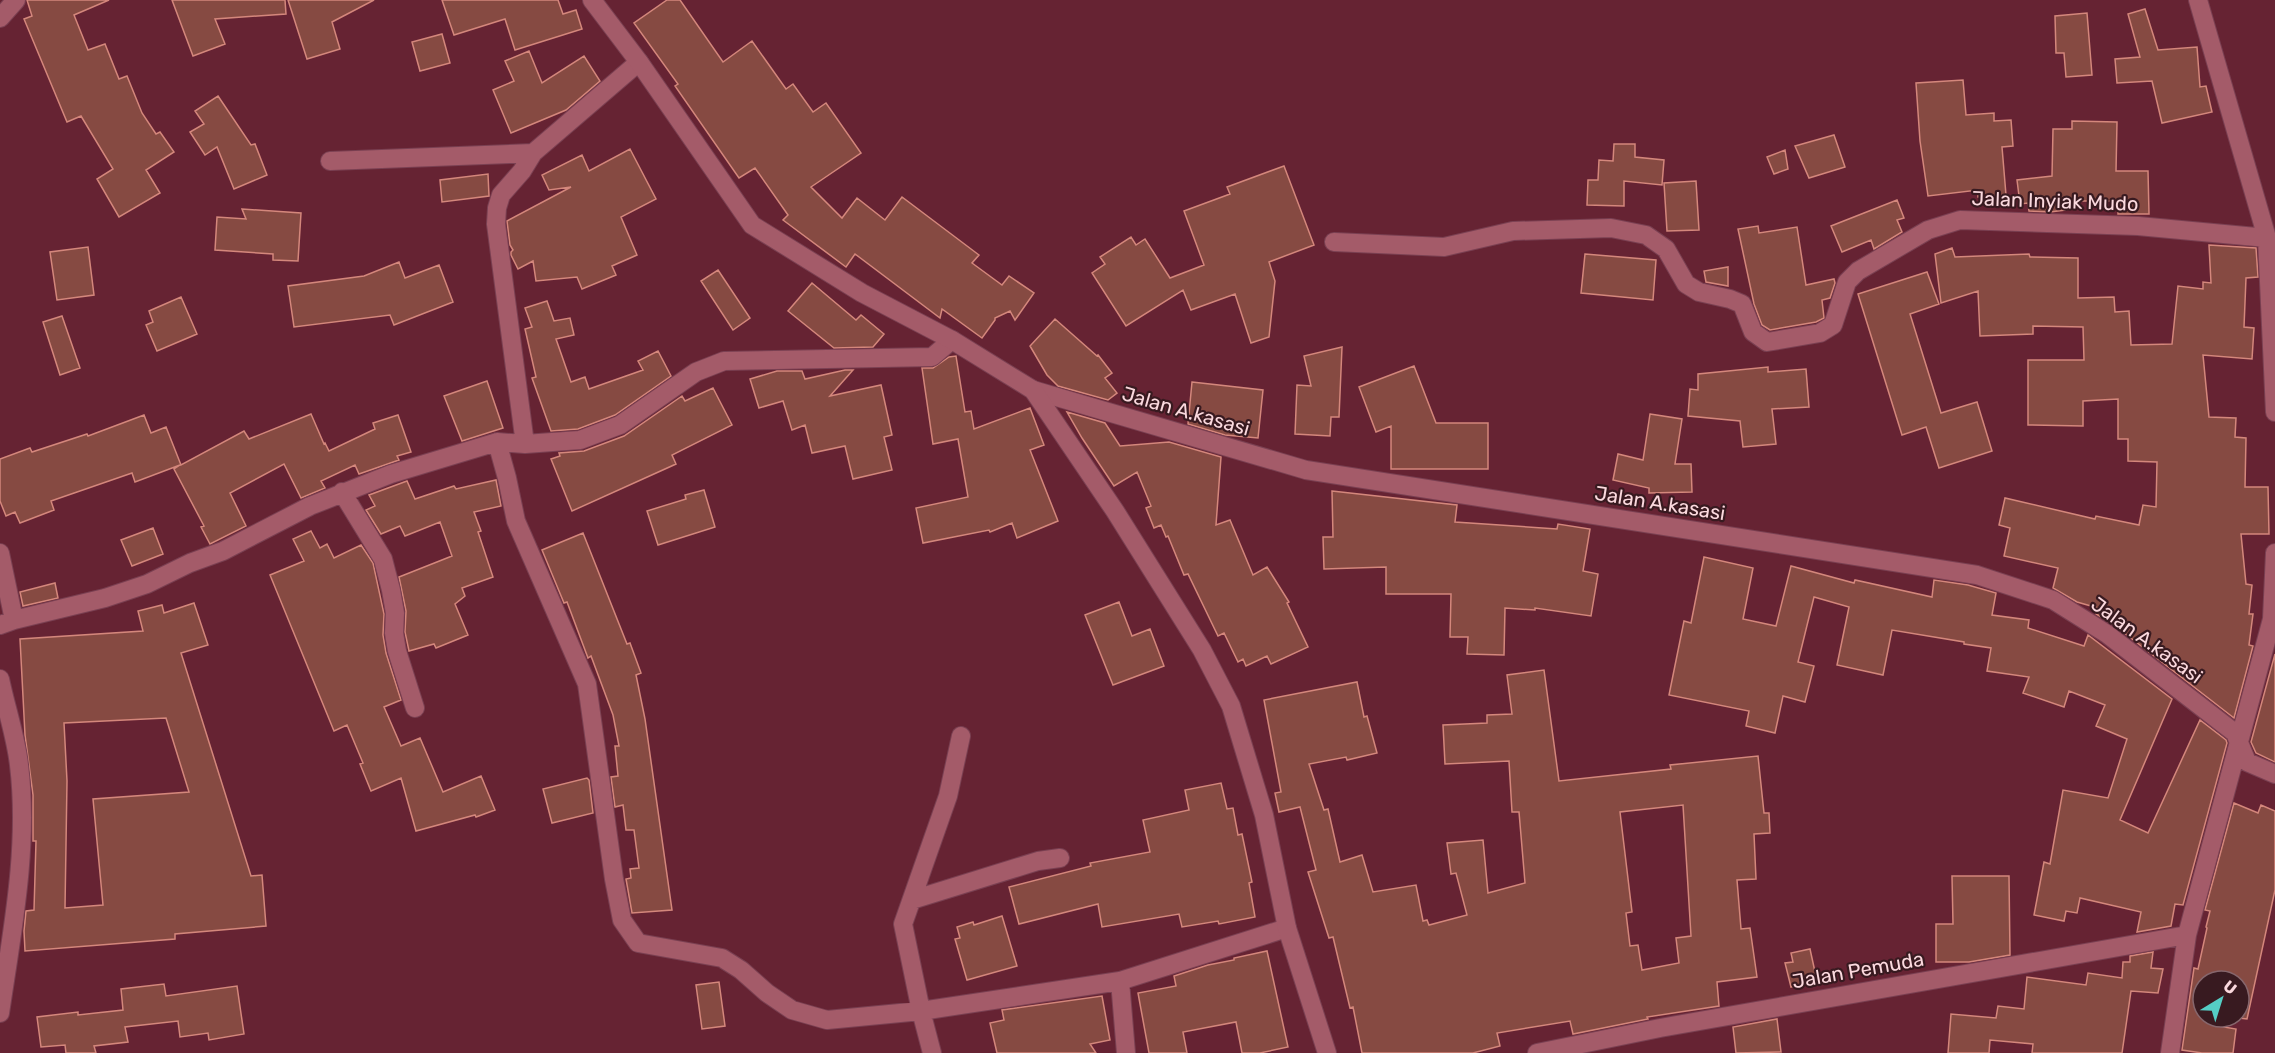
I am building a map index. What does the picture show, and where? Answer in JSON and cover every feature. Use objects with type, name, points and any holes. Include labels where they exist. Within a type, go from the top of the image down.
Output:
[{"type":"street","points":[[0,18],[16,0]]},
{"type":"street","points":[[592,0],[639,62],[752,225],[862,293],[952,340],[1033,390],[1122,521],[1202,650],[1231,706],[1264,815],[1287,928],[1327,1053]]},
{"type":"street","points":[[2198,0],[2267,238],[2275,412]]},
{"type":"street","points":[[525,444],[496,225],[496,208],[501,195],[522,171],[533,153],[639,62]]},
{"type":"street","points":[[330,161],[533,153]]},
{"type":"street","name":"Jalan Inyiak Mudo","points":[[1334,242],[1444,247],[1513,231],[1611,228],[1646,235],[1666,249],[1686,284],[1699,292],[1730,298],[1742,304],[1753,332],[1767,342],[1820,333],[1833,325],[1847,282],[1858,271],[1928,230],[1960,220],[2138,226],[2267,238]]},
{"type":"street","points":[[0,553],[7,622],[105,598],[147,584],[190,563],[223,551],[310,506],[391,474],[497,442],[525,444],[580,440],[620,425],[696,372],[724,361],[932,357],[952,340]]},
{"type":"street","name":"Jalan A.kasasi","points":[[1033,390],[1306,470],[1977,575],[2053,600],[2107,634],[2235,734],[2247,762],[2275,774]]},
{"type":"street","points":[[497,442],[516,521],[587,684],[597,766],[622,920],[638,943],[722,958],[792,1010],[827,1020],[921,1011],[1120,981],[1287,928]]},
{"type":"street","points":[[342,492],[383,559],[391,590],[397,651],[416,708]]},
{"type":"street","points":[[2170,1053],[2187,935],[2272,619],[2275,554]]},
{"type":"street","points":[[0,680],[19,764],[22,817],[17,898],[0,1013]]},
{"type":"street","points":[[932,1053],[903,924],[948,796],[961,736]]},
{"type":"street","points":[[912,900],[1038,861],[1060,858]]},
{"type":"street","name":"Jalan Pemuda","points":[[1537,1053],[1660,1028],[2187,935]]},
{"type":"street","points":[[1120,981],[1126,1053]]},
{"type":"building","points":[[27,0],[109,0],[74,15],[88,50],[105,44],[119,79],[127,76],[142,113],[156,134],[160,132],[174,152],[146,170],[160,193],[119,217],[97,179],[113,169],[81,116],[67,122],[24,19],[32,16]]},
{"type":"building","points":[[172,0],[285,0],[286,14],[215,19],[225,44],[193,56]]},
{"type":"building","points":[[288,0],[374,0],[332,22],[340,49],[307,59]]},
{"type":"building","points":[[442,0],[558,0],[563,14],[576,10],[582,29],[515,50],[505,19],[454,35]]},
{"type":"building","points":[[667,0],[680,0],[723,62],[752,41],[786,89],[793,84],[813,112],[826,103],[861,153],[811,187],[842,218],[857,198],[885,220],[902,197],[979,255],[972,263],[1002,285],[1009,276],[1034,293],[1015,320],[1010,311],[995,318],[982,338],[942,309],[940,318],[855,254],[846,267],[783,220],[788,215],[755,168],[739,178],[675,86],[678,84],[634,23]]},
{"type":"building","points":[[2145,9],[2158,50],[2197,47],[2200,87],[2206,86],[2212,112],[2162,123],[2152,81],[2117,83],[2115,59],[2140,57],[2128,14]]},
{"type":"building","points":[[2087,13],[2092,75],[2066,77],[2064,53],[2056,53],[2055,16]]},
{"type":"building","points":[[442,34],[450,63],[420,71],[412,42]]},
{"type":"building","points":[[529,51],[542,83],[584,56],[600,81],[566,110],[511,133],[493,90],[514,81],[505,61]]},
{"type":"building","points":[[1963,80],[1966,115],[1994,113],[1994,121],[2011,120],[2013,146],[2002,147],[2006,195],[1978,197],[1978,190],[1928,196],[1920,141],[1916,83]]},
{"type":"building","points":[[218,96],[251,145],[255,144],[267,175],[234,189],[217,147],[205,155],[190,132],[204,124],[195,111]]},
{"type":"building","points":[[2072,121],[2117,122],[2116,171],[2148,171],[2149,214],[2118,214],[2118,201],[2063,201],[2065,210],[2050,212],[2029,211],[2028,203],[2020,204],[2017,180],[2052,176],[2053,129],[2072,129]]},
{"type":"building","points":[[1834,135],[1845,167],[1809,178],[1795,146]]},
{"type":"building","points":[[1614,144],[1635,144],[1635,157],[1664,160],[1662,185],[1624,181],[1624,206],[1587,205],[1588,180],[1598,180],[1599,160],[1613,161]]},
{"type":"building","points":[[630,149],[656,199],[621,217],[637,255],[612,266],[616,275],[582,289],[577,277],[536,281],[533,261],[518,269],[511,255],[513,250],[510,245],[507,221],[571,187],[549,190],[542,175],[582,155],[589,171]]},
{"type":"building","points":[[1785,150],[1788,169],[1774,174],[1767,157]]},
{"type":"building","points":[[1284,166],[1314,245],[1269,262],[1275,281],[1269,337],[1251,343],[1235,294],[1191,310],[1183,290],[1126,326],[1092,273],[1105,264],[1100,257],[1131,237],[1136,245],[1145,239],[1170,278],[1204,265],[1184,211],[1230,194],[1227,187]]},
{"type":"building","points":[[488,174],[489,196],[442,202],[440,180]]},
{"type":"building","points":[[1696,181],[1699,230],[1667,231],[1664,183]]},
{"type":"building","points":[[1897,200],[1904,218],[1897,220],[1902,232],[1874,249],[1871,240],[1842,252],[1831,226]]},
{"type":"building","points":[[242,209],[301,213],[298,261],[273,260],[273,254],[215,250],[217,217],[246,219]]},
{"type":"building","points":[[1758,226],[1759,233],[1797,227],[1806,285],[1834,279],[1835,283],[1830,298],[1822,300],[1824,318],[1816,322],[1770,330],[1762,325],[1754,304],[1738,229]]},
{"type":"building","points":[[2209,245],[2256,248],[2258,277],[2246,278],[2244,327],[2254,328],[2252,359],[2203,355],[2209,417],[2236,418],[2235,437],[2246,438],[2245,487],[2268,487],[2269,534],[2241,534],[2246,584],[2252,585],[2249,614],[2253,614],[2249,645],[2253,646],[2234,718],[2114,625],[2096,614],[2098,608],[2077,602],[2053,588],[2058,568],[2004,556],[2010,528],[1999,525],[2005,498],[2095,519],[2096,516],[2139,525],[2143,505],[2156,507],[2157,462],[2128,461],[2128,439],[2118,439],[2118,399],[2083,401],[2083,426],[2028,425],[2028,360],[2084,360],[2083,327],[2033,326],[2033,334],[1980,336],[1978,291],[1941,303],[1935,254],[1952,248],[1955,257],[2029,254],[2030,257],[2078,258],[2078,298],[2114,297],[2115,312],[2129,311],[2131,345],[2172,344],[2178,286],[2203,289],[2203,282],[2211,283]]},
{"type":"building","points":[[88,247],[94,295],[57,300],[50,252]]},
{"type":"building","points":[[1585,254],[1656,260],[1653,300],[1581,293]]},
{"type":"building","points":[[399,262],[405,278],[439,265],[453,302],[394,325],[390,315],[294,327],[288,286],[364,276]]},
{"type":"building","points":[[1728,267],[1728,286],[1706,282],[1704,271]]},
{"type":"building","points":[[718,270],[750,318],[733,330],[701,281]]},
{"type":"building","points":[[1927,272],[1939,304],[1910,314],[1941,413],[1977,402],[1992,451],[1939,468],[1926,427],[1902,435],[1858,294]]},
{"type":"building","points":[[812,283],[856,320],[861,315],[884,334],[873,347],[834,348],[788,311]]},
{"type":"building","points":[[181,297],[197,334],[157,351],[146,325],[153,322],[149,311]]},
{"type":"building","points":[[547,301],[554,321],[570,318],[574,335],[556,339],[571,382],[585,377],[589,389],[643,370],[638,361],[658,351],[671,376],[615,415],[578,429],[551,431],[532,378],[536,377],[525,329],[532,327],[525,308]]},
{"type":"building","points":[[62,316],[80,368],[60,375],[43,322]]},
{"type":"building","points":[[1055,319],[1098,355],[1112,373],[1105,378],[1117,393],[1108,400],[1058,386],[1047,375],[1030,346]]},
{"type":"building","points":[[1342,347],[1339,417],[1331,417],[1330,436],[1295,434],[1297,385],[1311,386],[1304,356]]},
{"type":"building","points":[[956,356],[965,412],[971,411],[974,429],[1030,408],[1044,445],[1030,450],[1058,521],[1017,538],[1012,523],[990,532],[989,530],[923,543],[916,508],[968,497],[958,439],[933,444],[922,368],[933,368],[949,357]]},
{"type":"building","points":[[1414,366],[1436,423],[1488,423],[1488,469],[1391,469],[1391,426],[1376,432],[1359,387]]},
{"type":"building","points":[[1768,367],[1768,372],[1806,369],[1809,407],[1772,409],[1776,444],[1743,447],[1740,421],[1688,416],[1690,389],[1698,390],[1698,374]]},
{"type":"building","points":[[853,370],[830,396],[881,385],[892,435],[884,437],[892,470],[853,479],[845,446],[812,453],[805,425],[792,430],[783,401],[759,408],[750,379],[777,371],[802,371],[805,379]]},
{"type":"building","points":[[487,381],[503,428],[462,441],[444,396]]},
{"type":"building","points":[[1192,382],[1263,390],[1258,438],[1225,435],[1188,424]]},
{"type":"building","points":[[713,388],[732,425],[672,455],[676,464],[572,511],[551,459],[560,456],[559,453],[584,451],[624,436],[682,396],[685,401]]},
{"type":"building","points":[[1067,412],[1105,423],[1120,446],[1169,442],[1221,457],[1216,525],[1230,520],[1253,575],[1267,567],[1289,602],[1287,603],[1308,647],[1271,664],[1267,656],[1246,666],[1243,659],[1238,662],[1224,633],[1218,636],[1188,574],[1184,575],[1168,536],[1166,537],[1161,525],[1154,528],[1146,508],[1151,506],[1137,472],[1114,486]]},
{"type":"building","points":[[311,414],[329,451],[375,429],[373,423],[398,415],[411,452],[397,456],[399,460],[359,474],[355,465],[321,481],[325,488],[301,498],[284,464],[230,493],[246,526],[210,544],[201,527],[204,526],[174,469],[180,465],[135,482],[132,473],[51,501],[54,510],[20,523],[15,512],[6,516],[0,501],[0,459],[30,448],[32,452],[87,434],[88,436],[144,415],[151,433],[166,427],[181,465],[244,431],[249,439]]},
{"type":"building","points":[[1650,414],[1682,419],[1675,464],[1691,464],[1692,492],[1649,493],[1649,488],[1613,480],[1618,454],[1643,460]]},
{"type":"building","points":[[496,480],[501,506],[474,512],[493,577],[462,588],[465,596],[455,604],[468,635],[436,648],[434,644],[409,651],[405,632],[406,611],[399,577],[452,556],[440,522],[405,536],[400,526],[381,534],[366,510],[375,506],[369,495],[407,481],[415,499],[454,486],[456,489]]},
{"type":"building","points":[[704,490],[715,527],[658,545],[647,511],[686,499],[685,495]]},
{"type":"building","points":[[1332,491],[1457,505],[1455,522],[1557,529],[1558,524],[1590,529],[1583,571],[1598,574],[1591,616],[1535,608],[1535,610],[1505,608],[1504,655],[1467,654],[1468,637],[1450,637],[1451,594],[1386,594],[1386,567],[1324,569],[1323,537],[1333,537]]},
{"type":"building","points":[[153,528],[163,554],[132,566],[121,540]]},
{"type":"building","points":[[311,531],[320,548],[327,544],[334,558],[361,545],[373,563],[384,614],[383,635],[386,653],[401,700],[384,707],[401,746],[420,738],[443,792],[481,776],[495,810],[476,817],[475,815],[416,831],[401,778],[371,791],[360,764],[363,763],[347,725],[334,731],[270,575],[304,561],[293,539]]},
{"type":"building","points":[[583,533],[627,644],[630,643],[641,673],[636,675],[645,719],[672,910],[632,913],[626,879],[631,878],[630,869],[639,868],[634,830],[626,830],[623,805],[615,807],[611,777],[618,776],[615,746],[619,746],[613,715],[591,656],[588,658],[567,602],[564,603],[542,550]]},
{"type":"building","points":[[1704,557],[1753,568],[1743,619],[1776,626],[1791,566],[1854,583],[1855,580],[1932,597],[1934,580],[1968,585],[1996,593],[1992,615],[2029,620],[2028,628],[2084,646],[2088,635],[2172,699],[2120,820],[2148,833],[2200,720],[2226,740],[2183,905],[2175,904],[2171,926],[2137,932],[2141,912],[2080,898],[2077,913],[2066,911],[2064,921],[2034,915],[2044,862],[2050,864],[2063,790],[2108,798],[2127,739],[2096,726],[2105,705],[2069,691],[2064,707],[2023,693],[2029,677],[1987,671],[1991,648],[1892,630],[1883,675],[1837,665],[1849,607],[1814,597],[1798,662],[1814,666],[1805,702],[1783,696],[1775,733],[1746,726],[1749,711],[1669,695],[1684,621],[1691,623]]},
{"type":"building","points":[[55,583],[58,598],[23,606],[20,592]]},
{"type":"building","points":[[1119,602],[1132,636],[1150,629],[1164,666],[1113,685],[1085,615]]},
{"type":"building","points":[[194,603],[208,645],[181,653],[251,876],[262,875],[266,926],[175,934],[175,939],[25,951],[26,911],[34,910],[36,841],[33,841],[33,795],[25,735],[20,639],[143,631],[138,611],[162,605],[164,613]],"holes":[[[166,718],[189,792],[93,799],[103,905],[65,908],[67,781],[64,723]]]},
{"type":"building","points":[[2275,654],[2275,762],[2256,753],[2251,742]]},
{"type":"building","points":[[1544,670],[1559,781],[1671,769],[1670,765],[1758,756],[1764,813],[1769,813],[1770,833],[1754,834],[1756,879],[1737,880],[1741,929],[1750,928],[1757,977],[1717,982],[1719,1006],[1647,1017],[1648,1019],[1573,1034],[1570,1021],[1497,1033],[1500,1046],[1473,1053],[1362,1053],[1353,1007],[1350,1008],[1333,937],[1329,938],[1308,872],[1316,870],[1300,807],[1279,812],[1275,793],[1281,792],[1264,700],[1357,682],[1364,717],[1367,716],[1377,753],[1347,760],[1346,757],[1309,764],[1324,810],[1328,809],[1340,862],[1362,855],[1373,892],[1416,885],[1423,921],[1427,920],[1429,925],[1467,915],[1456,873],[1451,874],[1447,843],[1483,840],[1488,893],[1525,883],[1519,812],[1512,812],[1509,761],[1445,764],[1443,725],[1487,723],[1487,715],[1512,714],[1507,675]],"holes":[[[1683,805],[1691,936],[1676,938],[1679,963],[1642,970],[1638,945],[1630,946],[1626,913],[1632,912],[1620,812]]]},
{"type":"building","points":[[587,778],[593,813],[552,823],[543,789]]},
{"type":"building","points":[[1221,783],[1227,809],[1233,808],[1238,835],[1242,834],[1252,882],[1249,883],[1255,917],[1219,924],[1218,921],[1182,927],[1179,914],[1102,927],[1098,904],[1019,924],[1009,887],[1091,866],[1090,863],[1150,852],[1143,820],[1189,810],[1185,790]]},
{"type":"building","points":[[2234,803],[2258,813],[2261,805],[2275,811],[2275,890],[2251,1001],[2251,969],[2198,969],[2210,911],[2205,910]]},
{"type":"building","points":[[1952,876],[2009,876],[2010,955],[1969,962],[1936,962],[1936,924],[1953,924]]},
{"type":"building","points":[[1002,916],[1017,966],[967,980],[955,939],[960,938],[957,927],[973,922],[974,925]]},
{"type":"building","points":[[1810,949],[1817,981],[1791,987],[1785,963],[1793,962],[1791,953]]},
{"type":"building","points":[[1267,951],[1288,1047],[1260,1053],[1242,1053],[1236,1022],[1183,1032],[1187,1053],[1149,1053],[1138,993],[1176,986],[1174,976],[1208,965],[1234,960],[1234,958]]},
{"type":"building","points":[[2153,952],[2151,968],[2163,969],[2158,993],[2131,991],[2122,1053],[2032,1053],[2033,1044],[1990,1040],[1989,1053],[1948,1053],[1951,1014],[1996,1018],[1998,1006],[2024,1009],[2027,977],[2086,985],[2088,973],[2122,978],[2123,962],[2130,962],[2130,956]]},
{"type":"building","points":[[719,982],[725,1026],[702,1029],[696,985]]},
{"type":"building","points":[[164,984],[166,996],[237,986],[244,1034],[209,1040],[208,1033],[180,1037],[178,1021],[125,1027],[128,1042],[94,1046],[96,1053],[66,1053],[65,1045],[41,1047],[37,1017],[123,1010],[121,989]]},
{"type":"building","points":[[2191,988],[2191,1029],[2236,1029],[2233,1053],[2202,1053],[2182,1050]]},
{"type":"building","points":[[1102,996],[1110,1040],[1090,1044],[1096,1053],[997,1053],[990,1023],[1004,1020],[1002,1010]]},
{"type":"building","points":[[1777,1019],[1781,1052],[1736,1053],[1733,1027]]}]
